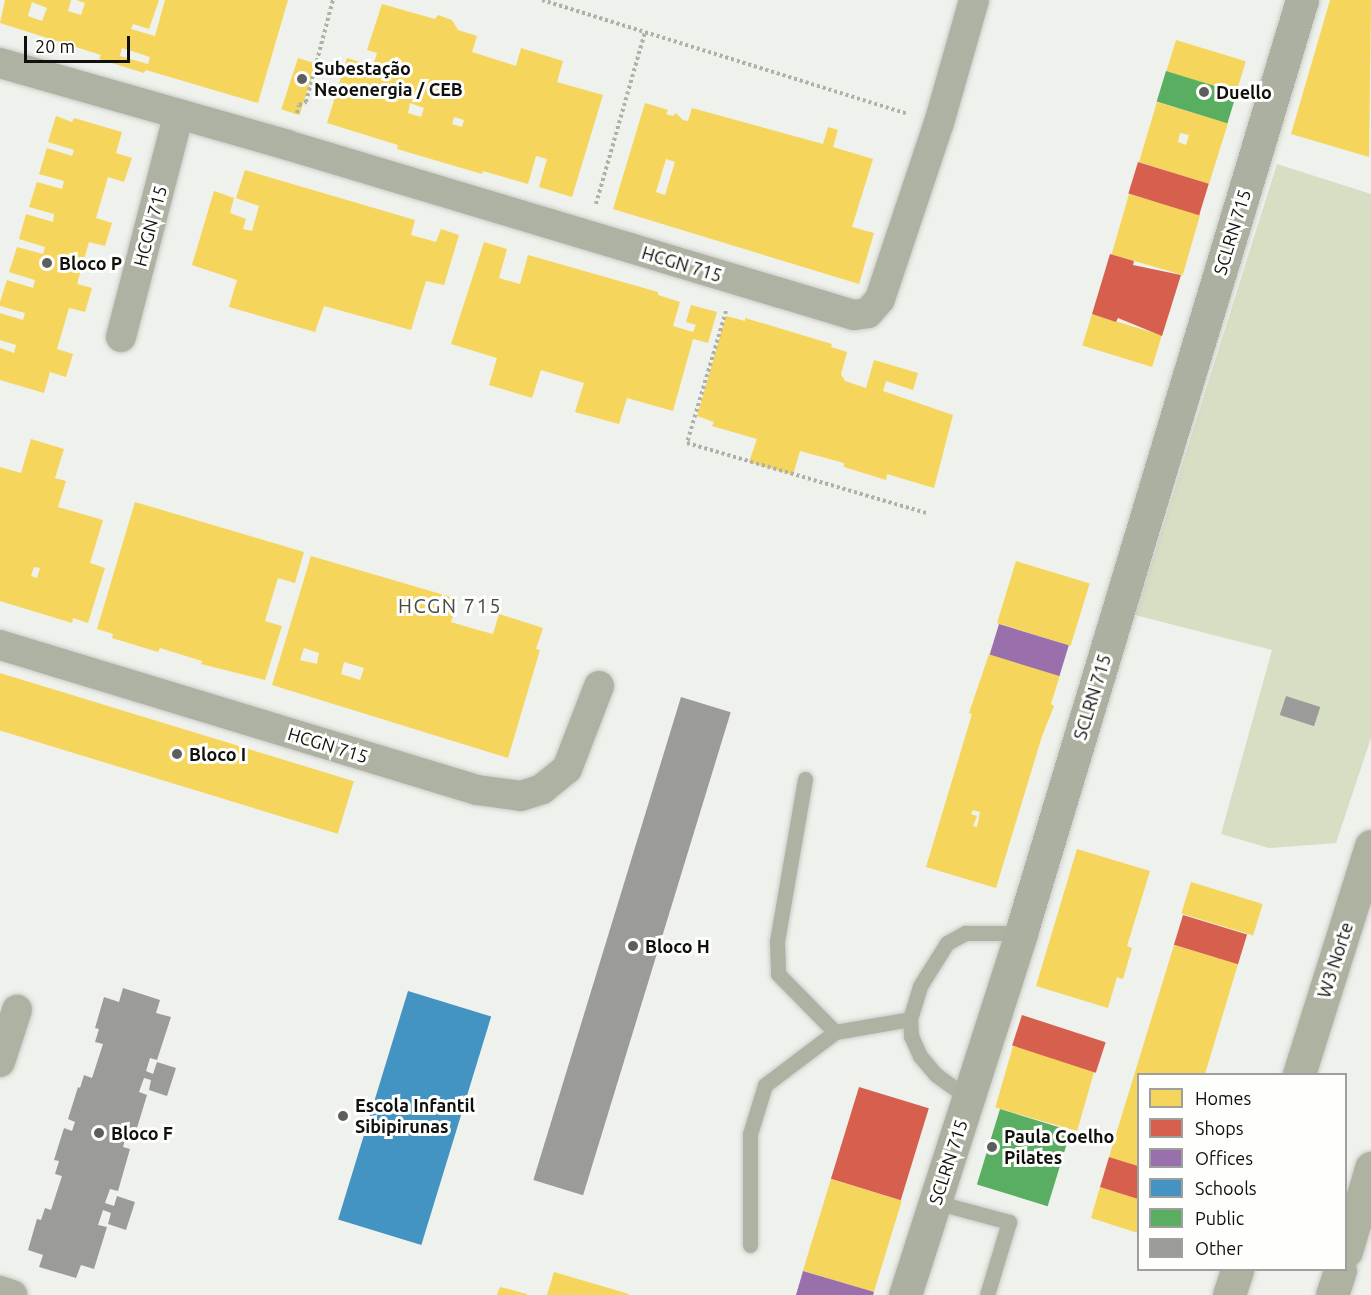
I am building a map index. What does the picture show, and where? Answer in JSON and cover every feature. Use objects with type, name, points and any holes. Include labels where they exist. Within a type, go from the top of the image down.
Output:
[{"type":"main road","name":"W3 Norte","points":[[1299,1073],[1371,846]]},
{"type":"main road","points":[[1347,1248],[1371,1168]]},
{"type":"main road","points":[[1229,1295],[1236,1271]]},
{"type":"main road","points":[[1332,1295],[1339,1271]]},
{"type":"street","name":"HCGN 715","points":[[0,63],[178,116],[287,145],[854,315],[868,313],[880,299],[939,123],[974,0]]},
{"type":"street","name":"SCLRN 715","points":[[905,1295],[1021,933],[1302,0]]},
{"type":"street","name":"HCGN 715","points":[[121,337],[178,116]]},
{"type":"street","name":"HCGN 715","points":[[0,645],[477,790],[521,796],[542,789],[567,770],[599,686]]},
{"type":"street","points":[[0,1062],[17,1010]]},
{"type":"street","points":[[0,1292],[12,1295]]},
{"type":"lane","points":[[805,779],[777,941],[778,974],[836,1032]]},
{"type":"lane","points":[[968,1098],[936,1075],[920,1056],[911,1036],[910,1019],[920,986],[947,943],[965,933],[1021,933]]},
{"type":"lane","points":[[750,1245],[750,1134],[765,1085],[836,1032],[910,1019]]},
{"type":"lane","points":[[935,1202],[1009,1222],[987,1295]]},
{"type":"path","points":[[287,145],[299,105],[306,102],[333,0]]},
{"type":"path","points":[[542,0],[939,123]]},
{"type":"path","points":[[587,235],[645,32]]},
{"type":"path","points":[[727,306],[687,443],[926,513]]},
{"type":"green space","points":[[1277,164],[1371,194],[1371,738],[1336,843],[1269,848],[1221,834],[1272,650],[1135,615]]},
{"type":"building: Homes","points":[[5,0],[71,0],[68,11],[81,15],[85,3],[76,0],[159,0],[149,29],[133,24],[131,29],[155,36],[165,0],[288,0],[258,103],[146,70],[144,73],[99,59],[101,55],[0,23]],"holes":[[[32,2],[47,8],[42,21],[28,16]],[[122,48],[150,57],[148,64],[120,56]]]},
{"type":"building: Homes","points":[[1330,0],[1371,0],[1369,157],[1291,134]]},
{"type":"building: Homes","points":[[382,4],[435,19],[438,15],[452,20],[458,30],[477,36],[472,52],[516,66],[521,48],[563,61],[557,82],[603,95],[572,197],[539,187],[547,159],[536,156],[528,184],[483,171],[482,174],[397,149],[398,145],[327,123],[347,58],[373,66],[377,53],[367,50]],"holes":[[[410,103],[424,108],[421,117],[408,113]],[[454,117],[464,120],[462,127],[452,124]]]},
{"type":"building: Homes","points":[[1176,40],[1246,61],[1236,93],[1166,72]]},
{"type":"building: Homes","name":"Subestação Neoenergia / CEB","points":[[298,58],[316,64],[299,115],[281,109]]},
{"type":"building: Homes","points":[[1157,102],[1228,123],[1209,184],[1139,162]],"holes":[[[1180,133],[1189,135],[1186,145],[1178,142]]]},
{"type":"building: Homes","points":[[645,103],[668,110],[666,114],[673,116],[676,113],[683,120],[688,121],[692,108],[823,144],[828,127],[838,130],[833,147],[873,159],[852,227],[874,233],[859,284],[613,209]],"holes":[[[666,159],[675,162],[665,195],[656,192]]]},
{"type":"building: Homes","name":"Bloco P","points":[[56,116],[72,122],[74,118],[122,132],[116,153],[132,158],[124,182],[108,177],[96,218],[112,223],[105,246],[89,242],[77,284],[92,288],[85,312],[69,308],[57,349],[73,354],[66,377],[50,372],[44,393],[0,380],[0,348],[14,353],[16,345],[0,340],[0,313],[23,320],[25,313],[0,306],[0,302],[7,280],[33,288],[35,280],[9,272],[17,247],[43,254],[45,247],[19,239],[26,214],[53,222],[54,214],[29,207],[37,182],[62,189],[64,181],[39,174],[47,148],[72,156],[74,150],[48,142]]},
{"type":"building: Homes","points":[[245,170],[415,220],[411,235],[436,242],[441,229],[459,235],[444,285],[426,281],[411,330],[324,306],[315,332],[229,307],[237,280],[192,265],[214,191],[234,198],[230,213],[246,219],[243,229],[252,231],[259,206],[236,198]]},
{"type":"building: Homes","points":[[1129,194],[1200,214],[1183,275],[1112,255]]},
{"type":"building: Homes","points":[[484,242],[507,249],[499,278],[520,284],[528,255],[658,292],[658,295],[680,302],[673,326],[693,332],[696,325],[686,322],[691,305],[717,312],[708,343],[693,339],[673,411],[627,398],[619,424],[575,412],[584,383],[541,370],[532,398],[489,385],[497,358],[451,344]]},
{"type":"building: Homes","points":[[1092,314],[1162,335],[1152,367],[1082,346]]},
{"type":"building: Homes","points":[[726,316],[745,321],[745,318],[832,344],[831,347],[847,352],[841,374],[845,381],[866,388],[874,360],[918,373],[913,390],[886,381],[883,391],[953,415],[934,488],[887,474],[886,480],[844,467],[844,463],[800,451],[793,475],[749,462],[757,439],[712,426],[714,422],[697,416]]},
{"type":"building: Homes","points":[[31,439],[64,449],[55,478],[66,481],[58,507],[103,520],[90,563],[105,568],[88,623],[73,618],[72,623],[0,601],[0,467],[21,473]],"holes":[[[34,567],[40,568],[37,578],[31,576]]]},
{"type":"building: Homes","points":[[135,502],[304,552],[295,583],[278,578],[265,621],[282,626],[265,680],[201,664],[202,661],[160,648],[158,652],[112,638],[113,634],[97,629]]},
{"type":"building: Homes","points":[[311,556],[458,599],[451,622],[493,634],[499,614],[543,628],[536,649],[540,650],[508,758],[272,685]],"holes":[[[304,648],[319,653],[317,664],[300,660]],[[344,662],[364,668],[360,680],[341,674]]]},
{"type":"building: Homes","points":[[1016,561],[1090,584],[1071,646],[997,623]]},
{"type":"building: Homes","points":[[989,654],[1060,675],[1051,704],[1054,706],[1042,736],[996,888],[926,867],[972,714],[969,713]],"holes":[[[973,810],[980,812],[977,827],[973,826],[977,816],[971,814]]]},
{"type":"building: Homes","name":"Bloco I","points":[[0,673],[354,781],[338,834],[0,731]]},
{"type":"building: Homes","points":[[1077,849],[1150,871],[1127,946],[1132,948],[1123,979],[1117,977],[1108,1008],[1036,986]]},
{"type":"building: Homes","points":[[1191,882],[1263,904],[1253,935],[1181,914]]},
{"type":"building: Homes","points":[[1174,945],[1238,964],[1205,1073],[1137,1073],[1137,1166],[1109,1157]]},
{"type":"building: Homes","points":[[1013,1046],[1095,1069],[1077,1131],[995,1108]]},
{"type":"building: Homes","points":[[831,1179],[902,1201],[874,1292],[803,1271]]},
{"type":"building: Homes","points":[[1100,1187],[1137,1199],[1137,1233],[1091,1218]]},
{"type":"building: Homes","points":[[554,1272],[629,1294],[629,1295],[547,1295]]},
{"type":"building: Homes","points":[[500,1287],[527,1294],[527,1295],[497,1295]]},
{"type":"building: Shops","points":[[1138,162],[1209,184],[1199,215],[1128,194]]},
{"type":"building: Shops","points":[[1110,254],[1134,261],[1133,265],[1181,275],[1162,336],[1118,318],[1116,322],[1092,314]]},
{"type":"building: Shops","points":[[1183,915],[1247,935],[1238,964],[1174,945]]},
{"type":"building: Shops","points":[[1022,1015],[1106,1042],[1096,1073],[1012,1045]]},
{"type":"building: Shops","points":[[859,1087],[929,1108],[901,1200],[831,1179]]},
{"type":"building: Shops","points":[[1109,1157],[1137,1166],[1137,1199],[1100,1187]]},
{"type":"building: Offices","points":[[999,624],[1069,645],[1059,676],[990,655]]},
{"type":"building: Offices","points":[[803,1271],[874,1292],[873,1295],[796,1295]]},
{"type":"building: Schools","points":[[408,991],[491,1016],[421,1245],[338,1220]]},
{"type":"building: Public","points":[[1166,71],[1237,93],[1227,123],[1157,102]]},
{"type":"building: Public","points":[[1000,1109],[1071,1131],[1048,1206],[977,1185]]},
{"type":"building: Other","points":[[1286,696],[1320,707],[1314,726],[1280,715]]},
{"type":"building: Other","name":"Bloco H","points":[[681,697],[731,712],[583,1195],[533,1180]]},
{"type":"building: Other","name":"Bloco F","points":[[123,988],[160,1000],[156,1013],[171,1017],[157,1060],[150,1058],[146,1071],[153,1074],[157,1062],[176,1068],[167,1096],[149,1090],[151,1080],[144,1078],[139,1092],[147,1095],[134,1138],[126,1136],[123,1147],[130,1149],[118,1191],[110,1189],[105,1203],[114,1206],[117,1196],[135,1202],[126,1230],[108,1224],[111,1213],[103,1210],[98,1225],[107,1227],[94,1269],[81,1265],[76,1278],[39,1267],[43,1255],[28,1250],[37,1219],[41,1220],[45,1208],[51,1210],[62,1176],[55,1174],[59,1161],[54,1160],[64,1128],[72,1131],[75,1122],[68,1119],[78,1087],[80,1088],[84,1075],[92,1078],[103,1044],[95,1042],[99,1029],[95,1028],[104,997],[119,1002]]},
{"type":"place","name":"Subestação Neoenergia / CEB","points":[[302,79]]},
{"type":"place","name":"Duello","points":[[1204,92]]},
{"type":"place","name":"Bloco P","points":[[47,263]]},
{"type":"place","name":"Bloco I","points":[[177,754]]},
{"type":"place","name":"Bloco H","points":[[633,946]]},
{"type":"place","name":"Escola Infantil Sibipirunas","points":[[343,1116]]},
{"type":"place","name":"Bloco F","points":[[99,1133]]},
{"type":"place","name":"Paula Coelho Pilates","points":[[992,1147]]},
{"type":"district","name":"HCGN 715","points":[[450,605]]}]
